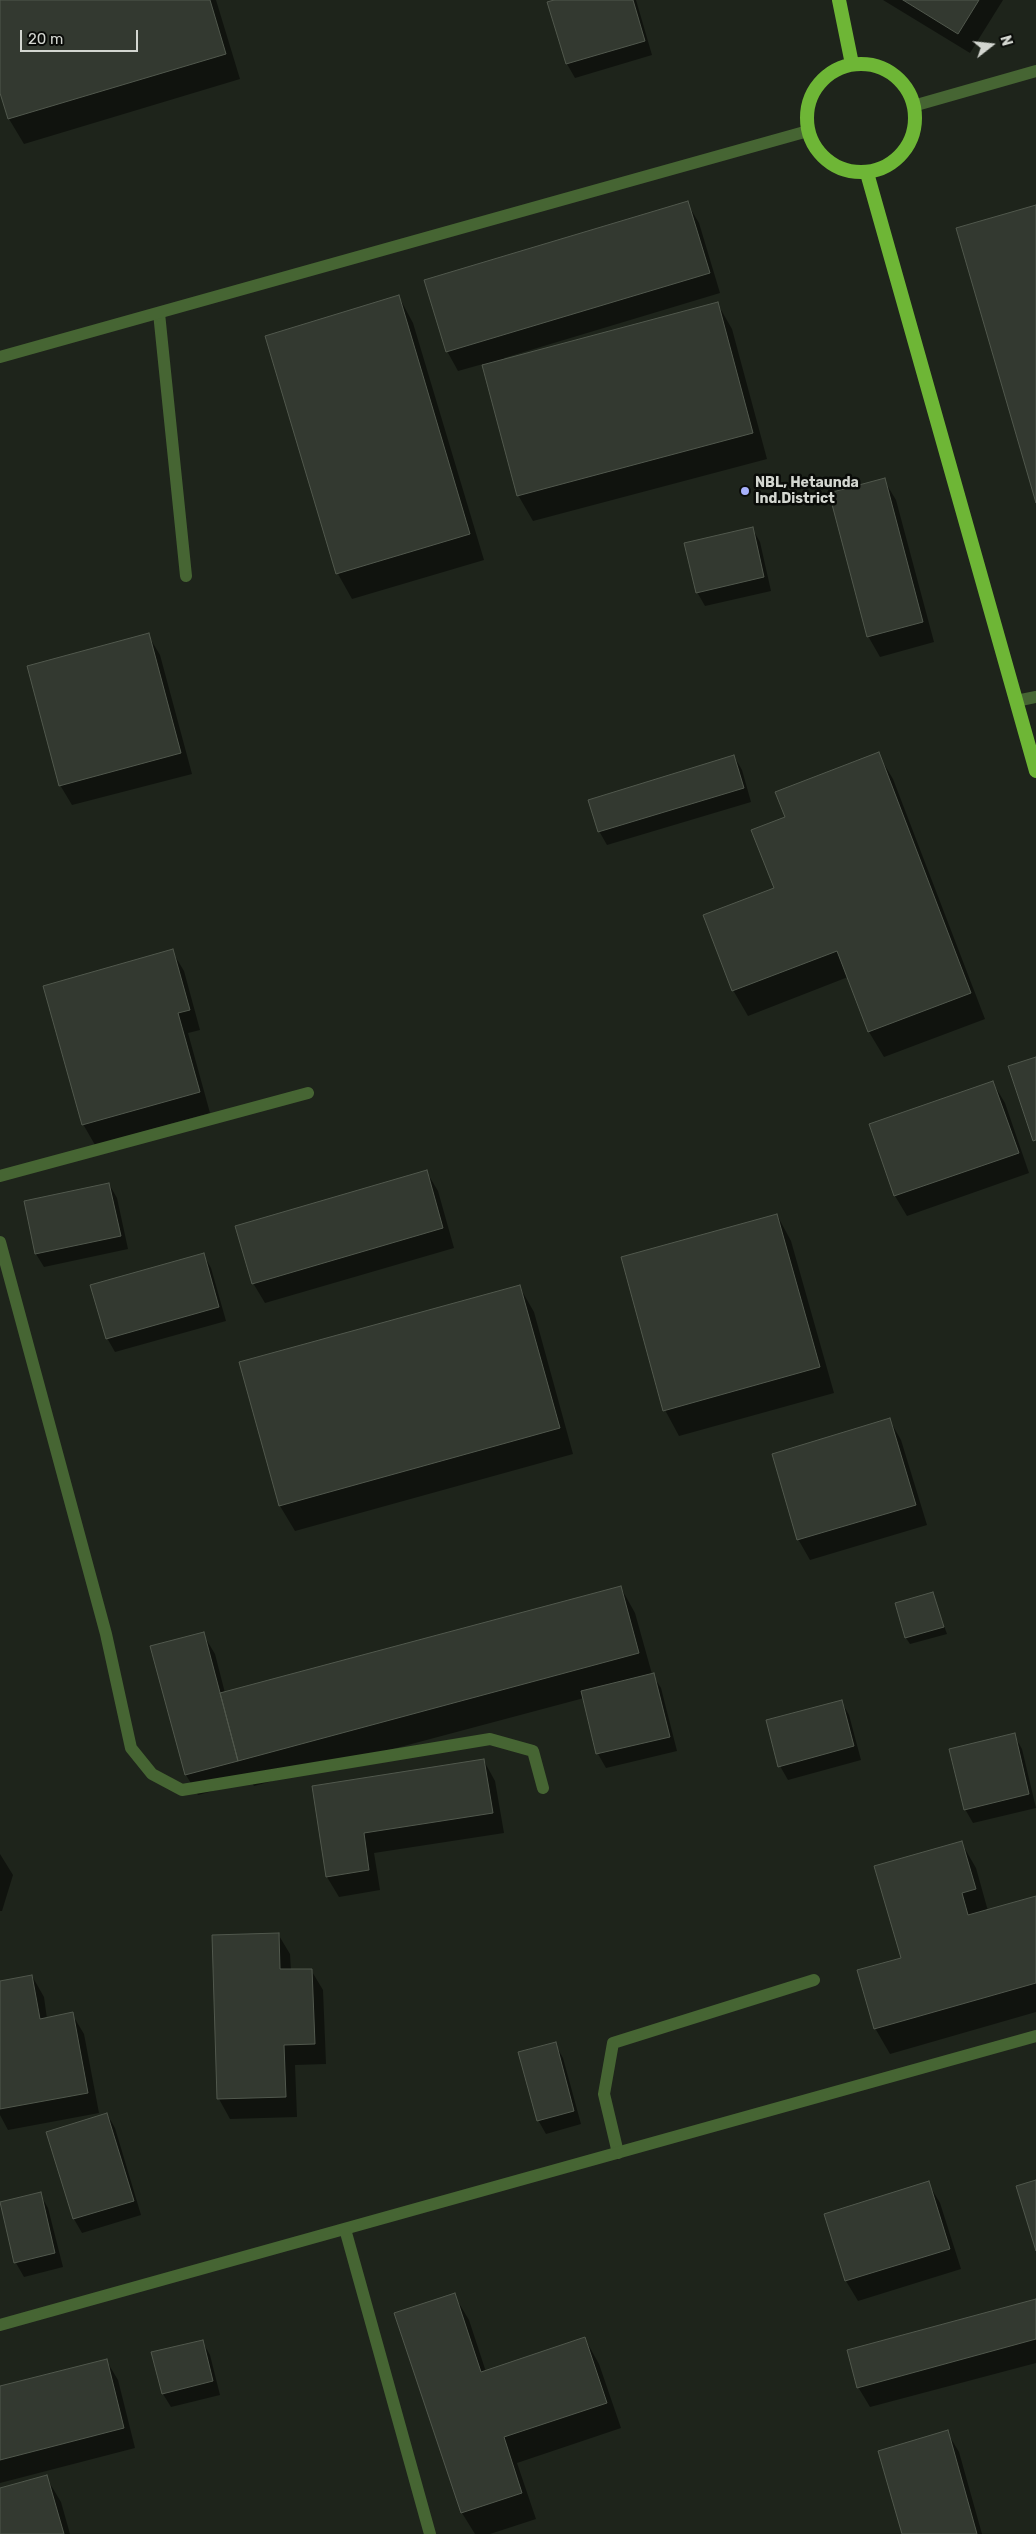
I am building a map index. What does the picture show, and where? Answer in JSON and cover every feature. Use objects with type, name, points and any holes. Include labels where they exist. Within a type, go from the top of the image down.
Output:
[{"type":"highway","points":[[839,0],[852,64]]},
{"type":"highway","points":[[852,64],[879,67],[895,76],[912,99],[915,125],[910,142],[892,162],[867,173],[851,172],[834,166],[816,148],[808,131],[808,106],[816,89],[834,71],[852,64]]},
{"type":"highway","points":[[867,173],[1036,771]]},
{"type":"street","points":[[912,106],[1036,71]]},
{"type":"street","points":[[0,357],[808,131]]},
{"type":"street","points":[[159,313],[186,576]]},
{"type":"street","points":[[1016,701],[1036,697]]},
{"type":"street","points":[[0,1176],[308,1093]]},
{"type":"street","points":[[0,1242],[106,1634],[131,1748],[152,1774],[182,1790],[490,1739],[532,1751],[543,1788]]},
{"type":"street","points":[[618,2153],[604,2094],[613,2043],[814,1980]]},
{"type":"street","points":[[0,2326],[1036,2036]]},
{"type":"street","points":[[345,2229],[430,2534]]},
{"type":"building","points":[[0,0],[210,0],[226,54],[8,119],[0,93]]},
{"type":"building","points":[[554,0],[633,0],[645,41],[566,64],[547,2]]},
{"type":"building","points":[[903,0],[979,0],[958,34]]},
{"type":"building","points":[[688,201],[710,273],[446,352],[424,280]]},
{"type":"building","points":[[1036,205],[1036,503],[956,228]]},
{"type":"building","points":[[399,295],[470,534],[336,574],[265,336]]},
{"type":"building","points":[[718,302],[753,433],[517,496],[482,365]]},
{"type":"building","points":[[885,478],[923,622],[867,637],[829,493]]},
{"type":"building","points":[[753,527],[764,577],[696,593],[684,543]]},
{"type":"building","points":[[149,633],[181,753],[59,786],[27,666]]},
{"type":"building","points":[[879,752],[971,993],[868,1032],[837,951],[732,991],[703,915],[774,888],[751,830],[785,817],[775,792]]},
{"type":"building","points":[[734,755],[744,788],[598,832],[588,800]]},
{"type":"building","points":[[173,949],[190,1010],[178,1013],[200,1092],[82,1125],[43,986]]},
{"type":"building","points":[[1036,1057],[1036,1140],[1033,1141],[1008,1066]]},
{"type":"building","points":[[993,1081],[1019,1153],[894,1196],[869,1124]]},
{"type":"building","points":[[427,1170],[443,1228],[252,1284],[235,1226]]},
{"type":"building","points":[[109,1183],[121,1236],[35,1254],[24,1201]]},
{"type":"building","points":[[777,1214],[820,1367],[663,1411],[621,1257]]},
{"type":"building","points":[[204,1253],[219,1307],[106,1339],[90,1285]]},
{"type":"building","points":[[520,1285],[560,1428],[279,1506],[239,1362]]},
{"type":"building","points":[[890,1418],[916,1505],[797,1540],[772,1454]]},
{"type":"building","points":[[621,1586],[639,1653],[238,1761],[220,1693]]},
{"type":"building","points":[[933,1592],[944,1627],[905,1638],[895,1603]]},
{"type":"building","points":[[204,1632],[238,1761],[185,1775],[150,1646]]},
{"type":"building","points":[[654,1673],[670,1737],[596,1754],[581,1691]]},
{"type":"building","points":[[842,1700],[854,1746],[778,1767],[766,1720]]},
{"type":"building","points":[[1015,1733],[1029,1794],[964,1810],[949,1749]]},
{"type":"building","points":[[484,1759],[493,1813],[364,1833],[369,1870],[326,1877],[312,1786]]},
{"type":"building","points":[[962,1841],[976,1889],[962,1893],[968,1915],[1036,1896],[1036,1983],[874,2029],[857,1970],[901,1958],[874,1866]]},
{"type":"building","points":[[279,1933],[280,1969],[312,1969],[315,2044],[284,2045],[286,2097],[217,2099],[212,1935]]},
{"type":"building","points":[[32,1975],[40,2019],[73,2012],[88,2093],[0,2109],[0,1981]]},
{"type":"building","points":[[556,2042],[574,2111],[537,2121],[518,2052]]},
{"type":"building","points":[[107,2113],[134,2201],[73,2219],[46,2132]]},
{"type":"building","points":[[1036,2180],[1036,2251],[1016,2186]]},
{"type":"building","points":[[929,2181],[950,2249],[845,2281],[824,2214]]},
{"type":"building","points":[[41,2192],[55,2253],[14,2263],[0,2202]]},
{"type":"building","points":[[455,2293],[481,2372],[585,2337],[607,2403],[504,2437],[522,2493],[461,2513],[394,2313]]},
{"type":"building","points":[[1036,2299],[1036,2339],[857,2388],[847,2350]]},
{"type":"building","points":[[203,2340],[213,2381],[162,2394],[151,2352]]},
{"type":"building","points":[[107,2359],[124,2428],[0,2460],[0,2386]]},
{"type":"building","points":[[948,2430],[977,2534],[902,2534],[878,2451]]},
{"type":"building","points":[[47,2475],[64,2534],[0,2534],[0,2488]]},
{"type":"place","name":"NBL, Hetaunda Ind.District","points":[[745,491]]}]
